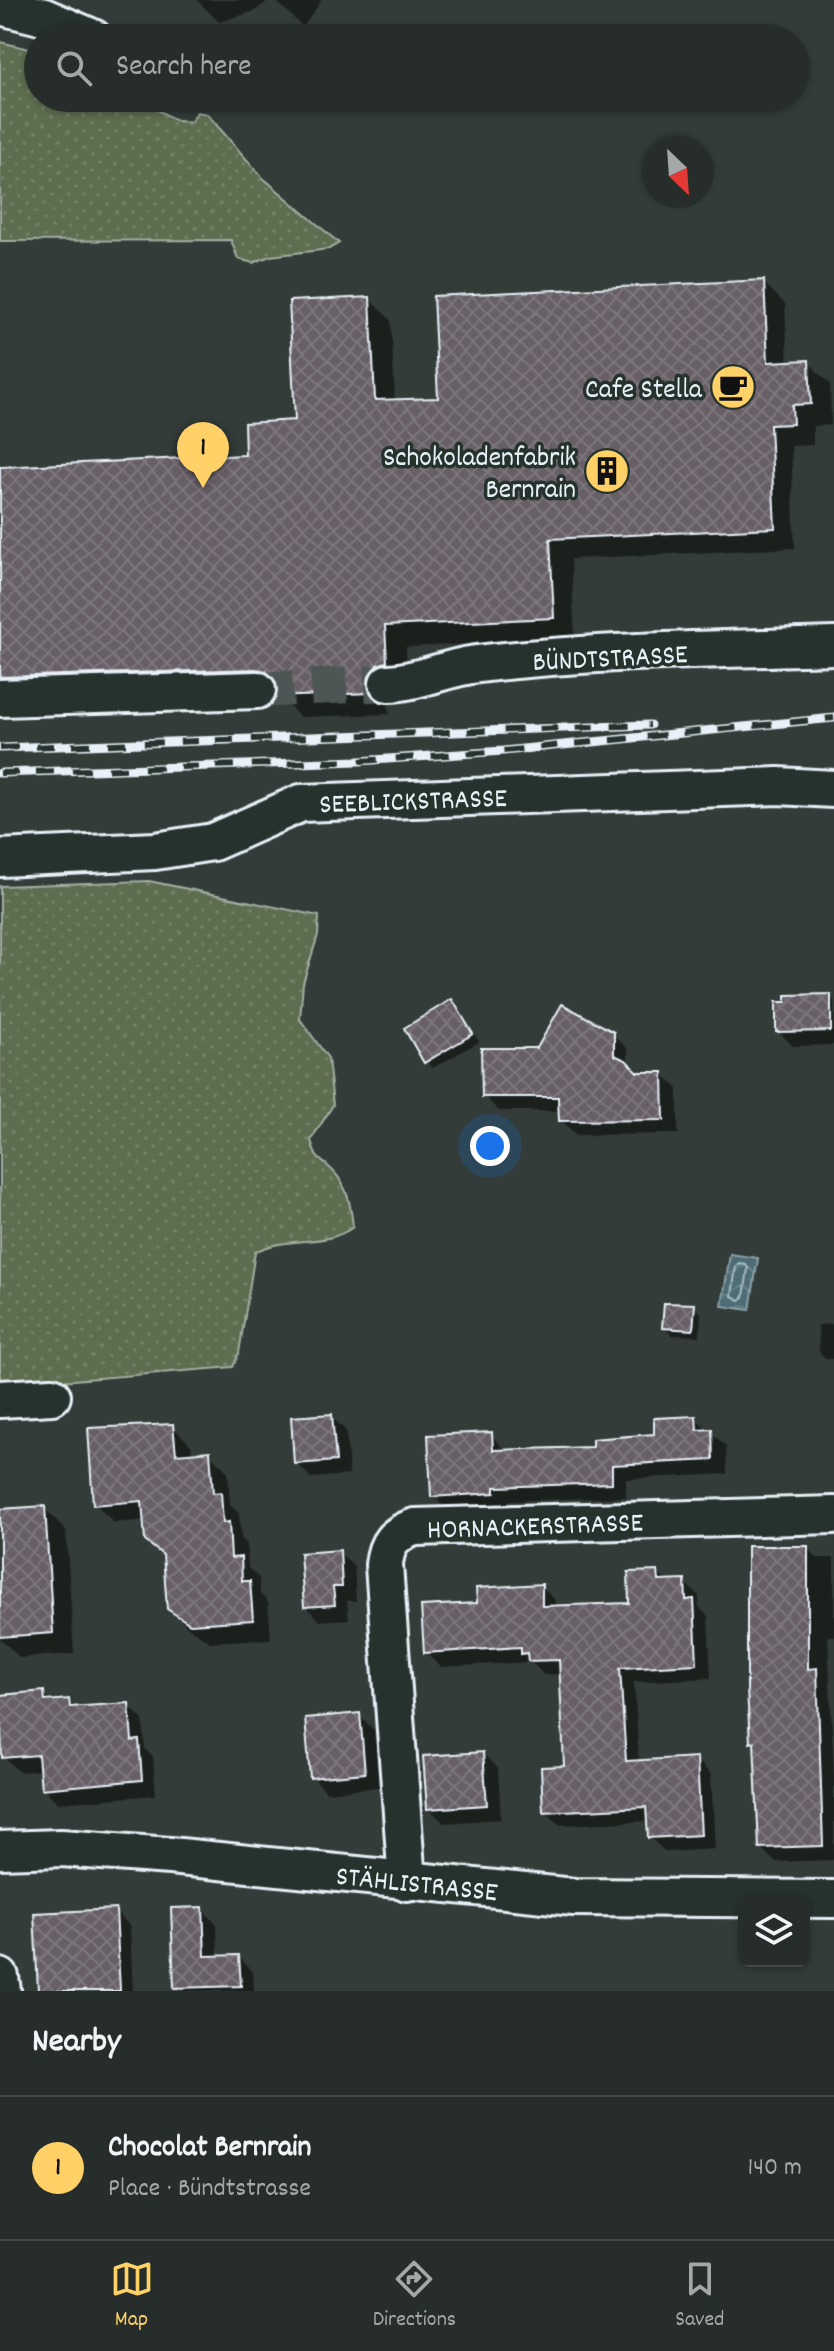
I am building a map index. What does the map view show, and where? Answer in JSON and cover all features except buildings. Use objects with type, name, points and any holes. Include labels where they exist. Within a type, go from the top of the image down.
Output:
[{"type":"street","points":[[0,6],[60,24]]},
{"type":"street","name":"BÜNDTSTRASSE","points":[[388,683],[411,682],[474,664],[609,654],[834,646]]},
{"type":"street","points":[[0,698],[257,690]]},
{"type":"street","name":"SEEBLICKSTRASSE","points":[[0,858],[155,851],[213,842],[301,803],[778,786],[834,789]]},
{"type":"street","points":[[0,1399],[52,1396]]},
{"type":"street","name":"HORNACKERSTRASSE","points":[[407,1882],[384,1565],[390,1541],[415,1527],[834,1515]]},
{"type":"street","name":"STÄHLISTRASSE","points":[[0,1850],[61,1848],[170,1856],[574,1897],[834,1899]]},
{"type":"street","points":[[0,1977],[2,1991]]},
{"type":"green space","points":[[0,42],[24,48],[24,112],[161,112],[177,121],[191,122],[197,112],[207,114],[262,177],[339,243],[329,249],[270,256],[253,263],[238,259],[231,240],[0,241]]},
{"type":"green space","points":[[149,881],[319,916],[318,935],[303,983],[300,1019],[328,1058],[333,1105],[311,1140],[317,1156],[342,1183],[350,1204],[353,1227],[331,1237],[280,1244],[255,1252],[239,1353],[233,1367],[0,1386],[0,886]]},
{"type":"water","points":[[730,1254],[758,1258],[750,1310],[722,1306]]},
{"type":"tunnel","points":[[257,690],[388,683]]},
{"type":"railway","points":[[0,773],[359,761],[503,751],[834,718]]},
{"type":"railway","points":[[0,748],[650,725]]},
{"type":"place","name":"Cafe Stella","points":[[733,387]]},
{"type":"place","name":"Schokoladenfabrik Bernrain","points":[[607,471]]},
{"type":"place","name":"Chocolat Bernrain","points":[[203,488]]}]
